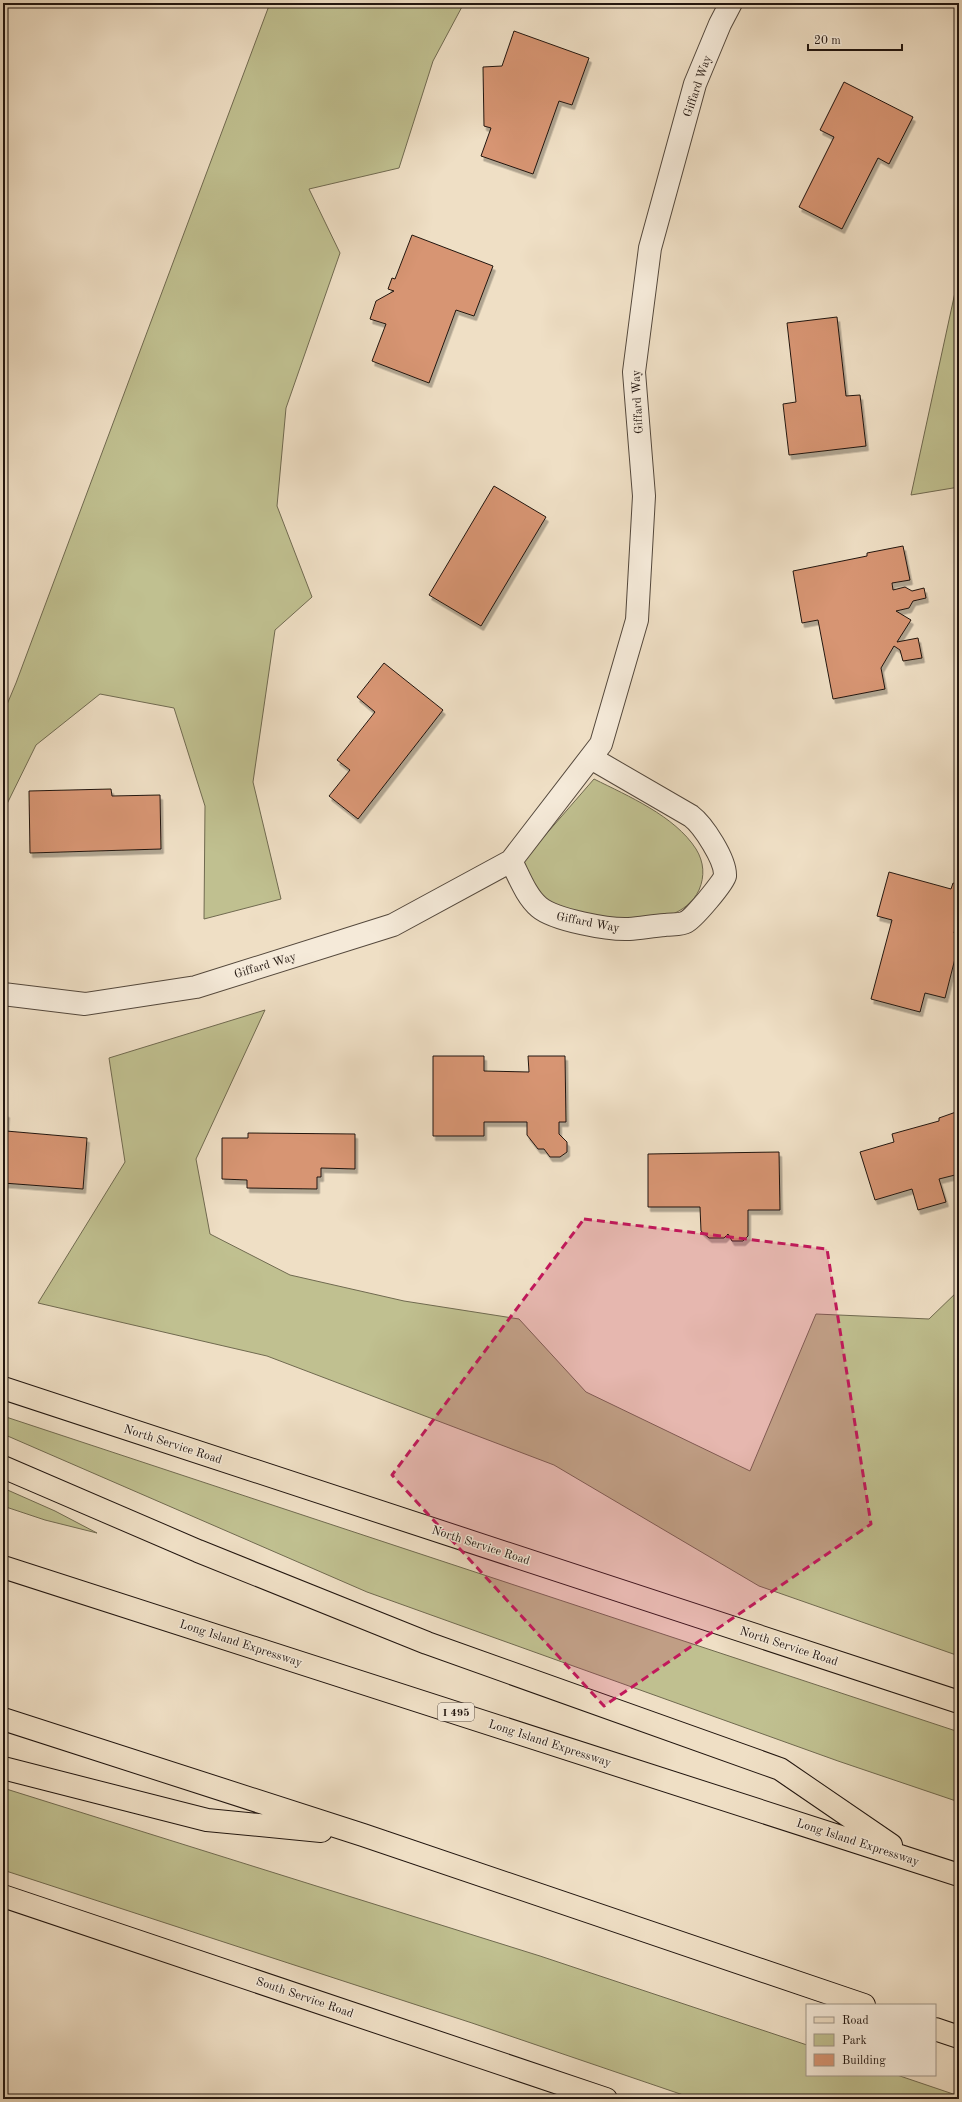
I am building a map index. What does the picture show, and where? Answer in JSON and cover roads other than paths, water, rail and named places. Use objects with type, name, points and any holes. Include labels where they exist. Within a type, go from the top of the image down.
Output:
[{"type":"main road","name":"North Service Road","points":[[3,1388],[959,1702]]},
{"type":"main road","points":[[3,1467],[198,1551],[427,1643],[780,1769],[910,1858]]},
{"type":"main road","name":"Long Island Expressway","points":[[3,1566],[959,1875]]},
{"type":"main road","points":[[3,1719],[363,1835],[861,2004]]},
{"type":"main road","points":[[3,1768],[207,1820],[363,1835]]},
{"type":"main road","name":"South Service Road","points":[[3,1896],[606,2099]]},
{"type":"main road","points":[[936,2029],[959,2037]]},
{"type":"street","name":"Giffard Way","points":[[3,994],[85,1004],[196,987],[393,925],[511,861],[591,758],[601,744],[637,620],[644,496],[634,372],[650,248],[695,84],[720,24],[731,3]]},
{"type":"street","name":"Giffard Way","points":[[511,861],[530,896],[538,906],[548,914],[610,927],[628,929],[686,922],[715,892],[723,881],[725,873],[722,862],[705,830],[699,822],[591,758]]}]
